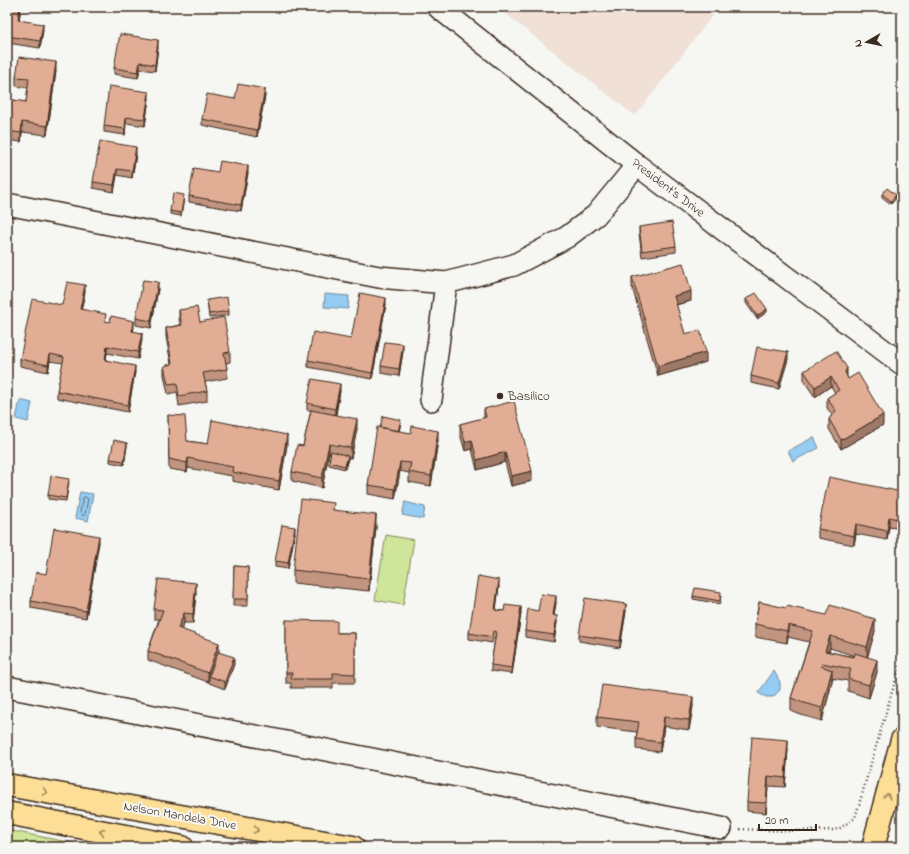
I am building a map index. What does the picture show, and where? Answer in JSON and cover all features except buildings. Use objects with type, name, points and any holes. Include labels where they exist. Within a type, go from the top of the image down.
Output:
[{"type":"main road","points":[[873,847],[902,740]]},
{"type":"main road","name":"Nelson Mandela Drive","points":[[7,785],[353,847]]},
{"type":"main road","points":[[7,813],[182,847]]},
{"type":"street","name":"President's Drive","points":[[438,7],[637,164],[902,364]]},
{"type":"street","points":[[7,204],[379,277],[446,283],[514,265],[566,237],[596,215],[637,164]]},
{"type":"street","points":[[431,400],[446,283]]},
{"type":"street","points":[[7,686],[721,828]]},
{"type":"path","points":[[721,828],[787,832],[834,830],[840,828],[855,818],[902,658]]},
{"type":"shaded area","points":[[497,7],[719,7],[635,116]]},
{"type":"green space","points":[[386,535],[414,540],[403,605],[375,600]]},
{"type":"green space","points":[[7,830],[93,847],[7,847]]},
{"type":"water","points":[[325,294],[349,296],[348,309],[324,307]]},
{"type":"water","points":[[20,400],[32,403],[28,422],[16,419]]},
{"type":"water","points":[[814,437],[819,448],[793,461],[788,451]]},
{"type":"water","points":[[80,492],[93,494],[88,521],[75,518]]},
{"type":"water","points":[[405,502],[425,507],[423,519],[402,515]]},
{"type":"water","points":[[774,671],[780,682],[780,690],[773,697],[766,697],[758,693]]},
{"type":"place","name":"Basilico","points":[[500,396]]}]
